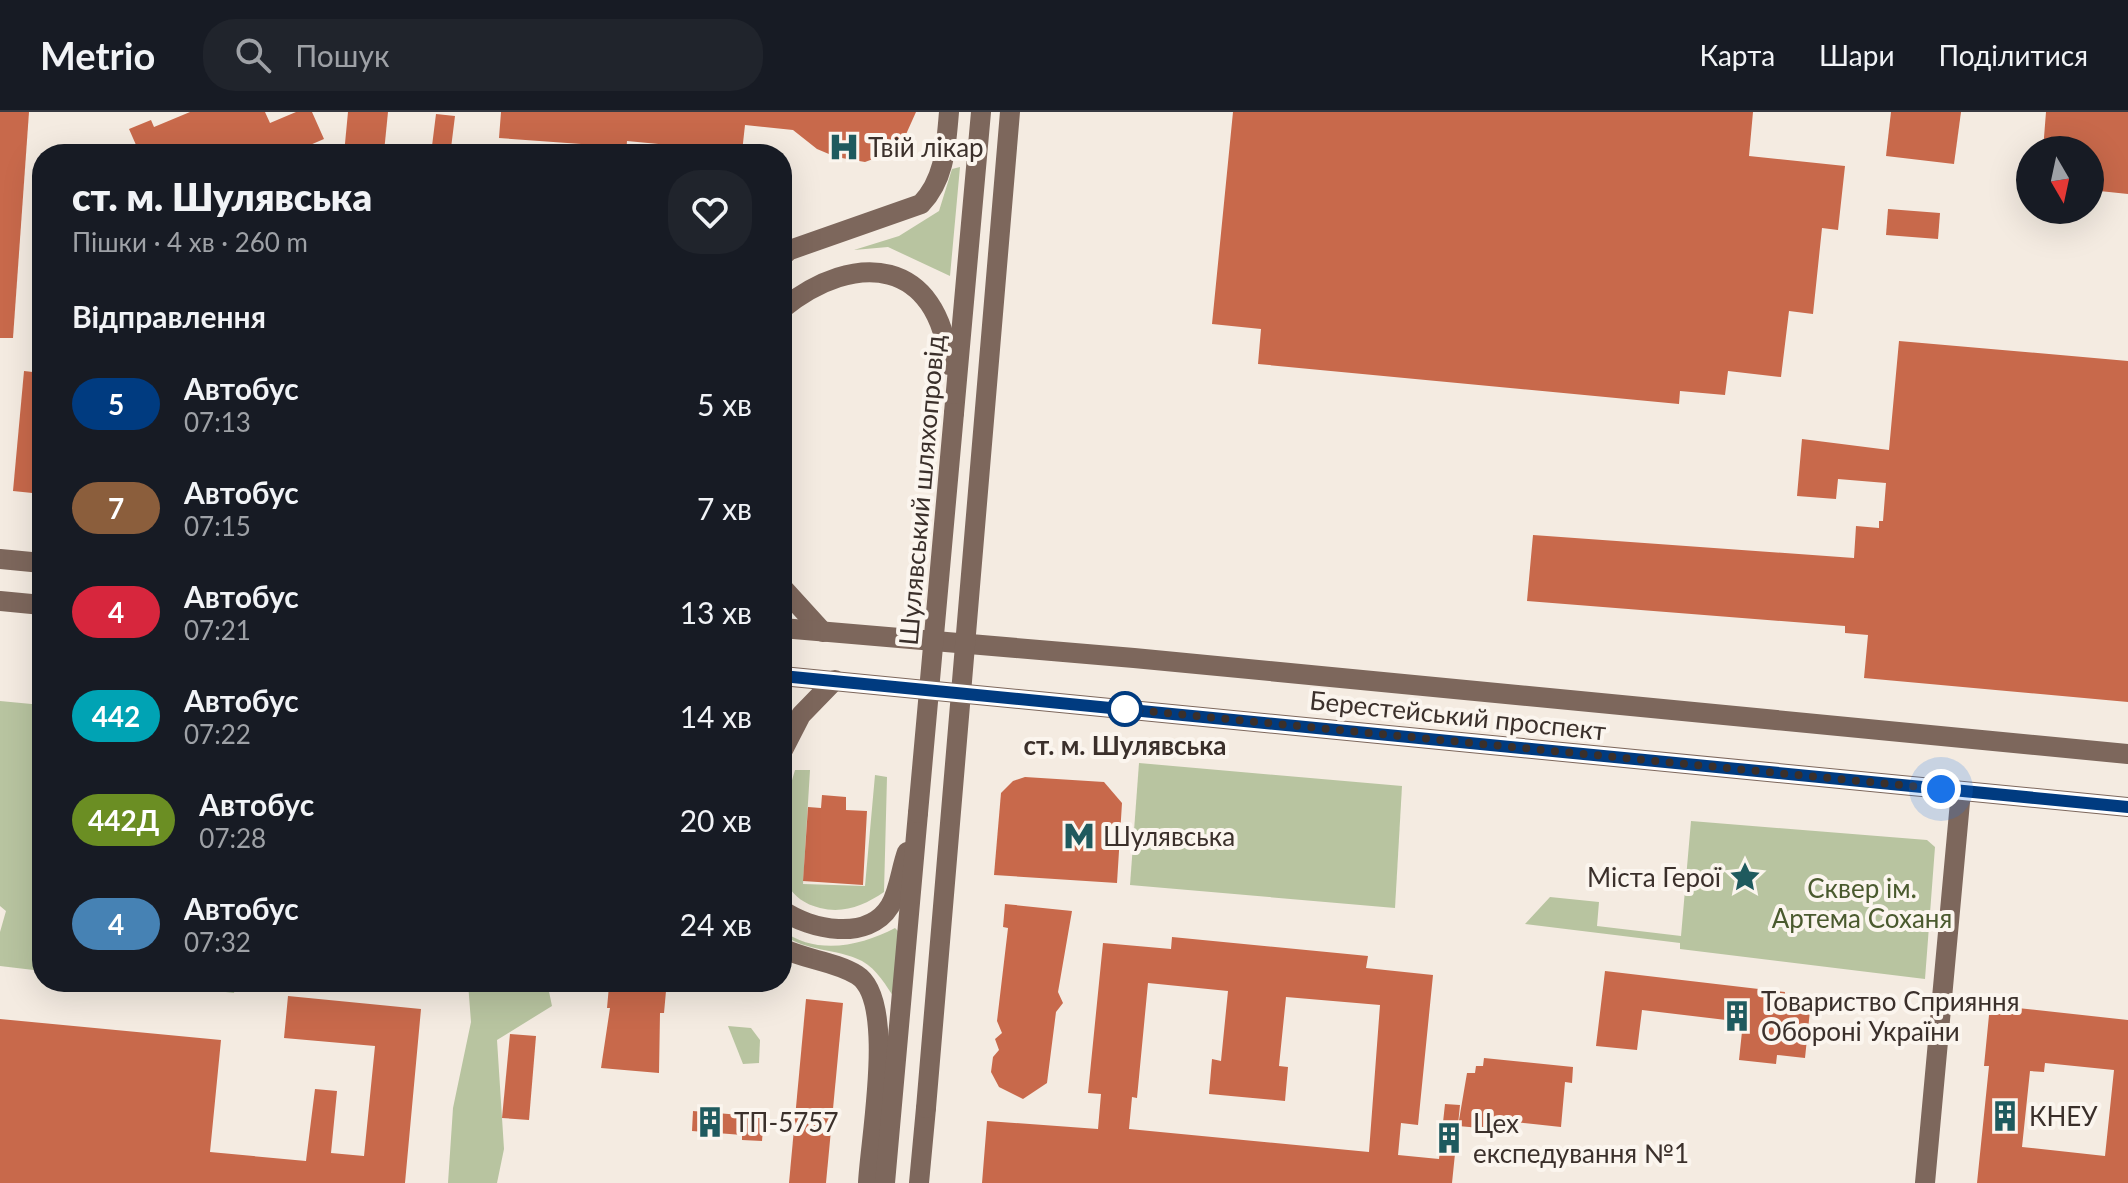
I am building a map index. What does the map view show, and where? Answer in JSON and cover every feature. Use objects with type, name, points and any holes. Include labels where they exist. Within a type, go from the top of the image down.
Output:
[{"type":"main road","points":[[792,249],[900,214],[921,204],[936,188],[942,171],[949,112]]},
{"type":"main road","name":"Шулявський шляхопровід","points":[[885,1183],[981,112]]},
{"type":"main road","points":[[919,1183],[1010,112]]},
{"type":"main road","points":[[792,301],[805,290],[836,277],[868,271],[896,275],[926,296],[940,318],[948,347],[954,413]]},
{"type":"main road","points":[[0,559],[32,562]]},
{"type":"main road","points":[[792,598],[823,632]]},
{"type":"main road","points":[[0,601],[32,604]]},
{"type":"main road","name":"Берестейський проспект","points":[[792,629],[1165,661],[2128,754]]},
{"type":"main road","name":"Берестейський проспект","points":[[792,677],[2128,807]]},
{"type":"main road","points":[[792,733],[801,715],[835,680]]},
{"type":"main road","points":[[1925,1183],[1961,791]]},
{"type":"main road","points":[[792,916],[804,923],[828,929],[854,928],[875,921],[890,906],[918,813]]},
{"type":"main road","points":[[792,952],[860,976],[873,994],[880,1025],[868,1183]]},
{"type":"green space","points":[[960,167],[950,276],[888,247],[854,250],[899,236],[939,211],[952,169]]},
{"type":"green space","points":[[0,701],[32,704],[32,970],[0,966],[0,932],[6,911],[0,906]]},
{"type":"green space","points":[[1139,763],[1402,786],[1395,908],[1130,885]]},
{"type":"green space","points":[[795,770],[810,770],[803,884],[865,886],[875,775],[887,777],[884,892],[854,907],[829,910],[801,900],[792,890],[792,781]]},
{"type":"green space","name":"Сквер ім. Артема Соханя","points":[[1691,821],[1927,840],[1935,847],[1925,979],[1680,949],[1680,943],[1525,924],[1550,897],[1599,902],[1597,926],[1681,936]]},
{"type":"green space","points":[[895,928],[901,934],[896,1000],[877,973],[862,961],[792,940],[792,936],[809,943],[838,946]]},
{"type":"green space","points":[[469,992],[549,992],[552,1006],[497,1040],[504,1149],[497,1183],[448,1183],[453,1108],[471,1022]]},
{"type":"green space","points":[[728,1026],[751,1028],[760,1040],[759,1063],[743,1064]]},
{"type":"building","points":[[0,112],[29,112],[13,338],[0,338]]},
{"type":"building","points":[[190,112],[265,112],[270,123],[296,112],[312,112],[324,139],[312,144],[136,144],[129,129],[151,120],[154,127]]},
{"type":"building","points":[[348,112],[388,112],[385,144],[345,144]]},
{"type":"building","points":[[501,112],[916,112],[903,141],[892,152],[865,162],[836,157],[817,149],[793,130],[745,125],[743,144],[627,141],[627,144],[581,144],[499,138]]},
{"type":"building","points":[[1233,112],[1753,112],[1749,156],[1845,166],[1838,230],[1822,228],[1813,314],[1789,311],[1781,377],[1728,371],[1725,395],[1680,391],[1679,404],[1258,364],[1261,329],[1212,324]]},
{"type":"building","points":[[1891,112],[1961,112],[1954,164],[1886,156]]},
{"type":"building","points":[[2046,112],[2128,112],[2128,194],[2104,191],[2104,136],[2044,136]]},
{"type":"building","points":[[436,114],[455,116],[452,144],[432,144]]},
{"type":"building","points":[[1888,209],[1940,213],[1938,239],[1886,235]]},
{"type":"building","points":[[1899,341],[2128,361],[2128,702],[1864,678],[1868,635],[1845,633],[1845,626],[1527,601],[1533,535],[1854,558],[1856,526],[1879,528],[1879,521],[1883,521],[1886,483],[1838,479],[1836,499],[1797,496],[1802,439],[1889,450]]},
{"type":"building","points":[[24,371],[32,372],[32,493],[13,491]]},
{"type":"building","points":[[1025,777],[1104,782],[1122,803],[1117,883],[994,875],[1001,793],[1013,781]]},
{"type":"building","points":[[822,795],[846,797],[846,810],[867,811],[863,885],[803,881],[808,807],[821,808]]},
{"type":"building","points":[[1005,904],[1072,911],[1058,992],[1063,1003],[1056,1012],[1047,1083],[1023,1099],[999,1087],[991,1072],[993,1057],[999,1050],[995,1039],[1002,1033],[997,1021],[1008,928],[1003,927]]},
{"type":"building","points":[[1172,937],[1368,956],[1366,968],[1433,975],[1418,1125],[1401,1123],[1398,1155],[1439,1159],[1445,1104],[1460,1105],[1452,1183],[982,1183],[987,1121],[1098,1129],[1101,1094],[1088,1093],[1103,943],[1171,949]],"holes":[[[1148,983],[1228,991],[1221,1061],[1212,1059],[1209,1094],[1285,1101],[1288,1067],[1279,1066],[1286,997],[1380,1005],[1369,1152],[1129,1129],[1132,1097],[1137,1098]]]},
{"type":"building","name":"Товариство Сприяння Обороні України","points":[[1605,971],[1785,992],[1784,999],[1811,1001],[1805,1058],[1777,1055],[1776,1064],[1739,1060],[1743,1022],[1642,1010],[1637,1050],[1596,1046]]},
{"type":"building","points":[[608,992],[666,992],[664,1013],[660,1013],[659,1073],[601,1068],[610,1008],[607,1008]]},
{"type":"building","points":[[288,996],[421,1009],[405,1183],[0,1183],[0,1019],[221,1040],[210,1152],[306,1161],[315,1089],[337,1091],[331,1153],[364,1156],[375,1046],[284,1038]]},
{"type":"building","points":[[806,999],[843,1003],[826,1183],[789,1183]]},
{"type":"building","name":"КНЕУ","points":[[1990,1005],[2128,1020],[2128,1183],[1977,1183],[1989,1066],[1984,1066]],"holes":[[[2045,1063],[2114,1070],[2105,1156],[2022,1147],[2030,1071],[2044,1072]]]},
{"type":"building","points":[[510,1034],[536,1036],[529,1120],[502,1118]]},
{"type":"building","points":[[1484,1058],[1573,1067],[1572,1083],[1565,1082],[1561,1127],[1515,1122],[1514,1131],[1458,1126],[1467,1073],[1475,1073],[1476,1066],[1483,1066]]},
{"type":"building","points":[[693,1111],[764,1117],[762,1141],[742,1140],[742,1135],[692,1131]]},
{"type":"bus line","name":"5","points":[[792,677],[2128,807]]},
{"type":"place","name":"Твій лікар","points":[[844,147]]},
{"type":"place","name":"ст. м. Шулявська","points":[[1125,709]]},
{"type":"place","name":"Шулявська","points":[[1079,836]]},
{"type":"place","name":"Міста Герої","points":[[1745,877]]},
{"type":"place","name":"Товариство Сприяння Обороні України","points":[[1737,1016]]},
{"type":"place","name":"КНЕУ","points":[[2005,1116]]},
{"type":"place","name":"ТП-5757","points":[[710,1122]]},
{"type":"place","name":"Цех експедування №1","points":[[1449,1138]]},
{"type":"route","points":[[1125,709],[1941,789]]}]
